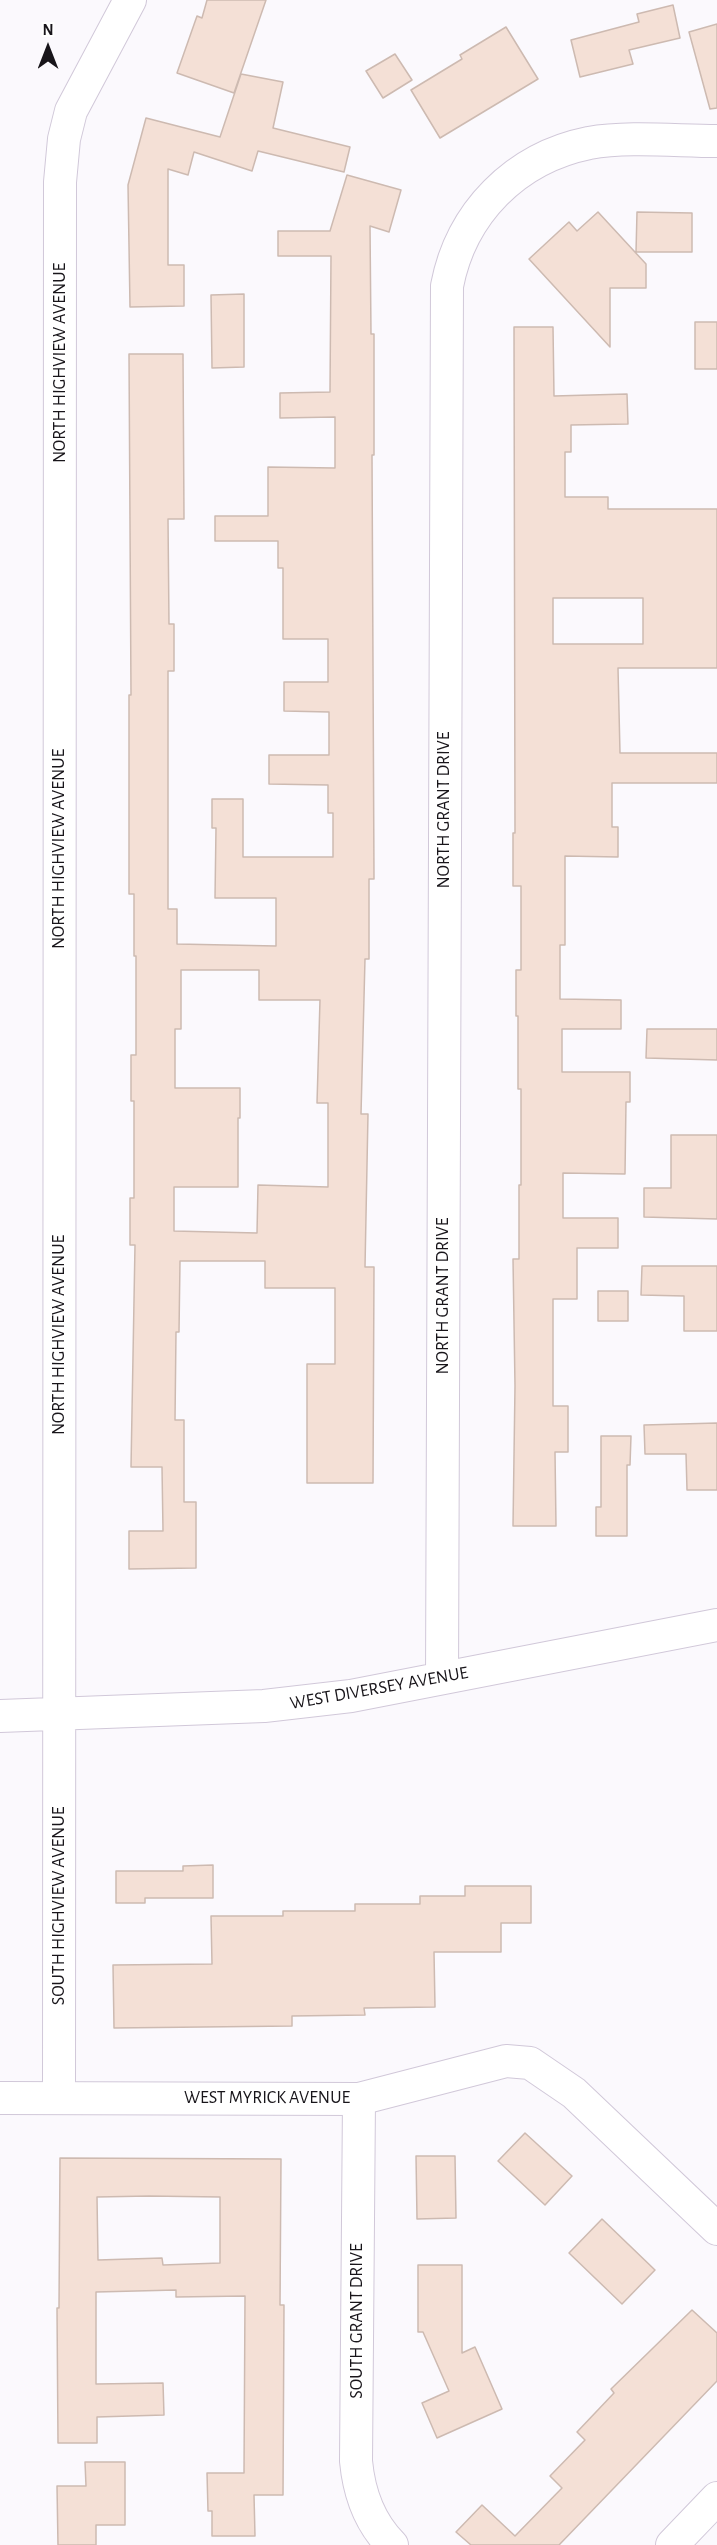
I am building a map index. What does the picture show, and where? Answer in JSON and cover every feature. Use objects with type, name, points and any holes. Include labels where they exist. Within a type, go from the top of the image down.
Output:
[{"type":"street","name":"NORTH HIGHVIEW AVENUE","points":[[59,1714],[60,182],[64,139],[71,111],[130,0]]},
{"type":"street","name":"NORTH GRANT DRIVE","points":[[441,1678],[447,286],[451,265],[472,220],[490,197],[525,168],[565,150],[589,143],[717,141]]},
{"type":"street","name":"WEST DIVERSEY AVENUE","points":[[0,1716],[264,1706],[351,1696],[717,1625]]},
{"type":"street","name":"SOUTH HIGHVIEW AVENUE","points":[[59,1714],[59,2097]]},
{"type":"street","name":"WEST MYRICK AVENUE","points":[[0,2098],[359,2099],[506,2061],[530,2063],[574,2093],[717,2229]]},
{"type":"street","name":"SOUTH GRANT DRIVE","points":[[359,2099],[356,2461],[358,2485],[367,2510],[388,2541]]},
{"type":"street","points":[[672,2545],[717,2498]]},
{"type":"building","points":[[207,0],[266,0],[234,93],[177,73],[197,16],[202,18]]},
{"type":"building","points":[[673,5],[680,38],[629,50],[633,64],[580,77],[571,40],[639,22],[637,14]]},
{"type":"building","points":[[717,24],[717,108],[710,109],[689,32]]},
{"type":"building","points":[[506,27],[538,79],[440,138],[411,90],[462,59],[460,55]]},
{"type":"building","points":[[395,54],[412,80],[383,98],[366,71]]},
{"type":"building","points":[[241,74],[283,82],[273,128],[350,147],[344,172],[258,151],[252,171],[194,152],[188,175],[168,169],[168,265],[184,265],[184,306],[130,307],[128,185],[146,118],[220,137]]},
{"type":"building","points":[[347,175],[401,190],[389,232],[370,226],[371,334],[374,334],[374,455],[372,455],[374,879],[369,879],[369,959],[365,959],[361,1114],[368,1114],[365,1267],[374,1267],[373,1483],[307,1483],[307,1364],[335,1364],[335,1288],[265,1288],[265,1261],[180,1261],[175,1420],[184,1420],[184,1502],[196,1502],[196,1568],[129,1569],[129,1531],[163,1531],[162,1467],[131,1467],[135,1245],[130,1245],[130,1198],[134,1198],[134,1101],[131,1101],[131,1055],[136,1055],[136,956],[134,956],[134,894],[129,894],[129,695],[131,695],[129,354],[183,354],[184,519],[168,519],[169,624],[174,624],[174,671],[168,671],[168,909],[177,909],[177,944],[276,946],[276,898],[215,898],[216,828],[212,828],[212,799],[243,799],[243,857],[333,857],[333,813],[328,813],[328,785],[269,784],[269,755],[329,755],[329,712],[284,711],[284,682],[328,682],[328,639],[283,639],[283,568],[278,568],[278,541],[215,541],[215,516],[268,516],[268,467],[335,468],[335,417],[280,418],[280,393],[330,392],[331,256],[278,256],[278,231],[330,231]],"holes":[[[181,970],[259,970],[259,1000],[320,1000],[317,1103],[328,1103],[328,1187],[258,1185],[257,1233],[174,1231],[174,1187],[238,1187],[238,1118],[240,1118],[240,1088],[175,1088],[175,1029],[181,1029]]]},
{"type":"building","points":[[598,212],[646,264],[646,288],[610,288],[610,347],[529,259],[569,222],[577,231]]},
{"type":"building","points":[[637,212],[692,213],[692,252],[636,252]]},
{"type":"building","points":[[244,294],[244,367],[212,368],[211,295]]},
{"type":"building","points":[[695,322],[717,322],[717,369],[695,369]]},
{"type":"building","points":[[514,327],[553,327],[554,396],[627,394],[628,424],[571,425],[571,452],[565,452],[565,497],[608,497],[608,509],[717,509],[717,668],[618,668],[620,753],[717,753],[717,783],[612,783],[612,827],[618,827],[618,857],[565,856],[565,945],[560,945],[560,999],[621,1000],[621,1029],[562,1029],[562,1072],[630,1072],[630,1102],[626,1102],[625,1174],[563,1173],[563,1218],[618,1218],[618,1248],[577,1248],[577,1299],[553,1299],[553,1406],[568,1406],[568,1452],[555,1452],[556,1526],[513,1526],[515,1386],[513,1259],[519,1259],[519,1185],[521,1185],[521,1089],[518,1089],[516,970],[521,970],[521,886],[513,886],[513,833],[515,833]],"holes":[[[553,598],[643,598],[643,644],[553,644]]]},
{"type":"building","points":[[647,1029],[717,1029],[717,1060],[646,1058]]},
{"type":"building","points":[[671,1135],[717,1135],[717,1219],[644,1217],[644,1188],[671,1188]]},
{"type":"building","points":[[642,1266],[717,1266],[717,1331],[684,1331],[684,1296],[641,1295]]},
{"type":"building","points":[[598,1291],[628,1291],[628,1321],[598,1321]]},
{"type":"building","points":[[717,1423],[717,1490],[687,1490],[686,1454],[645,1454],[644,1425]]},
{"type":"building","points":[[601,1436],[631,1436],[630,1465],[627,1465],[627,1536],[596,1536],[596,1507],[601,1507]]},
{"type":"building","points":[[213,1865],[213,1898],[145,1898],[145,1903],[116,1903],[116,1871],[183,1871],[183,1866]]},
{"type":"building","points":[[465,1886],[531,1886],[531,1923],[501,1923],[501,1952],[434,1952],[435,2007],[364,2008],[365,2015],[292,2016],[292,2026],[114,2028],[113,1965],[212,1964],[211,1916],[283,1916],[283,1911],[355,1911],[355,1904],[420,1904],[420,1896],[465,1896]]},
{"type":"building","points":[[525,2133],[572,2176],[545,2205],[498,2161]]},
{"type":"building","points":[[416,2156],[455,2156],[456,2218],[417,2219]]},
{"type":"building","points":[[60,2158],[281,2159],[280,2305],[284,2305],[283,2495],[254,2495],[255,2536],[212,2536],[212,2511],[208,2511],[207,2473],[244,2473],[245,2296],[176,2297],[176,2290],[96,2292],[96,2384],[163,2383],[164,2415],[97,2417],[97,2443],[58,2443],[57,2308],[59,2308]],"holes":[[[97,2197],[220,2197],[220,2263],[163,2265],[162,2258],[98,2260]]]},
{"type":"building","points":[[602,2219],[655,2270],[622,2304],[569,2253]]},
{"type":"building","points":[[418,2265],[462,2265],[462,2353],[475,2347],[502,2409],[437,2438],[422,2403],[449,2391],[423,2332],[418,2332]]},
{"type":"building","points":[[692,2310],[717,2333],[717,2381],[559,2545],[471,2545],[456,2532],[482,2505],[515,2536],[562,2488],[550,2476],[585,2440],[577,2432],[614,2393],[611,2389]]},
{"type":"building","points":[[85,2462],[125,2462],[125,2525],[96,2525],[96,2545],[58,2545],[57,2486],[86,2486]]}]
